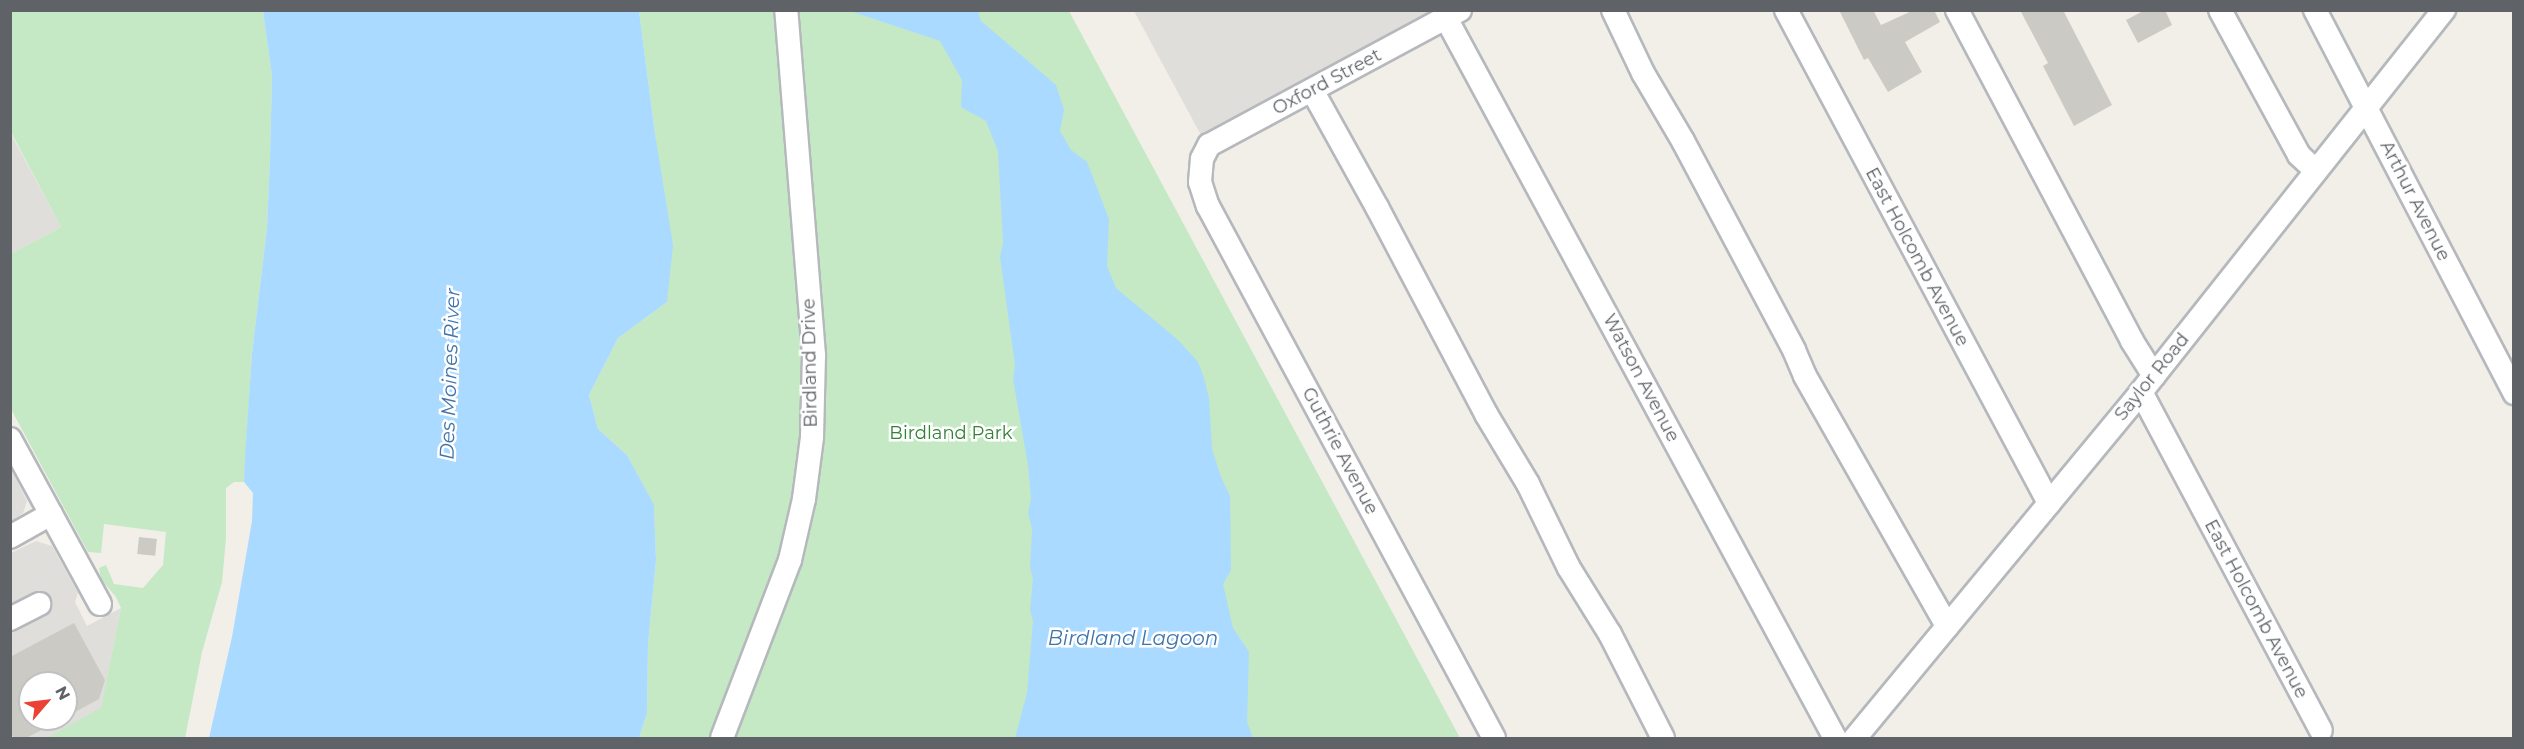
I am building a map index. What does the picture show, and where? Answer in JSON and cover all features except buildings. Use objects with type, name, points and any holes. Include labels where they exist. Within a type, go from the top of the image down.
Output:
[{"type":"street","name":"Birdland Drive","points":[[722,738],[790,560],[804,499],[812,437],[814,355],[786,10]]},
{"type":"street","points":[[1613,10],[1639,66],[1683,141],[1794,350],[1805,376],[1947,626]]},
{"type":"street","name":"East Holcomb Avenue","points":[[1786,10],[2049,503]]},
{"type":"street","name":"East Holcomb Avenue","points":[[1957,10],[2132,341],[2147,384],[2321,730]]},
{"type":"street","points":[[2220,10],[2299,155],[2316,171]]},
{"type":"street","name":"Arthur Avenue","points":[[2315,10],[2514,393]]},
{"type":"street","name":"Saylor Road","points":[[1855,738],[2147,384],[2444,10]]},
{"type":"street","name":"Oxford Street","points":[[1202,159],[1209,145],[1453,14]]},
{"type":"street","name":"Watson Avenue","points":[[1453,14],[1835,738]]},
{"type":"street","points":[[1312,90],[1378,209],[1486,414],[1528,484],[1569,568],[1610,634],[1663,738]]},
{"type":"street","name":"Guthrie Avenue","points":[[1202,159],[1200,182],[1208,206],[1494,738]]},
{"type":"street","points":[[10,439],[100,604]]},
{"type":"street","points":[[10,537],[51,514]]},
{"type":"street","points":[[13,613],[39,604]]},
{"type":"shaded area","points":[[1134,11],[1432,11],[1202,137]]},
{"type":"shaded area","points":[[10,132],[61,227],[11,254],[10,254]]},
{"type":"shaded area","points":[[10,467],[27,501],[23,513],[11,522]]},
{"type":"shaded area","points":[[36,541],[52,546],[78,593],[75,602],[87,626],[121,608],[101,709],[78,721],[78,671],[18,671],[18,731],[59,731],[46,738],[11,738],[11,553]]},
{"type":"green space","points":[[10,11],[263,11],[272,76],[270,158],[267,228],[252,353],[244,482],[234,482],[226,488],[226,538],[222,582],[202,652],[185,738],[46,738],[59,731],[78,731],[78,721],[101,708],[121,608],[116,597],[101,579],[99,568],[106,565],[114,584],[143,588],[163,565],[166,532],[104,524],[101,553],[88,552],[11,409],[11,254],[61,227],[11,132]]},
{"type":"green space","name":"Birdland Park","points":[[639,11],[1069,11],[1460,738],[639,738],[647,713],[648,644],[656,560],[654,506],[627,455],[598,429],[589,395],[618,338],[667,302],[655,134]]},
{"type":"water","name":"Des Moines River","points":[[263,11],[639,11],[655,134],[673,245],[667,302],[618,338],[589,395],[598,429],[627,455],[654,505],[656,560],[648,644],[647,713],[639,738],[209,738],[232,637],[252,521],[253,493],[244,482],[245,457],[252,353],[267,228],[272,76]]},
{"type":"water","name":"Birdland Lagoon","points":[[850,11],[978,11],[981,21],[1056,85],[1064,110],[1060,131],[1071,150],[1087,162],[1109,219],[1107,266],[1116,288],[1178,340],[1198,362],[1204,378],[1209,398],[1212,449],[1230,496],[1231,570],[1223,584],[1233,628],[1249,652],[1247,722],[1253,738],[1015,738],[1027,693],[1033,621],[1030,610],[1033,579],[1030,567],[1032,529],[1028,513],[1031,499],[1028,465],[1013,379],[1015,365],[1000,257],[1003,243],[998,151],[986,121],[961,107],[962,80],[940,41]]}]
